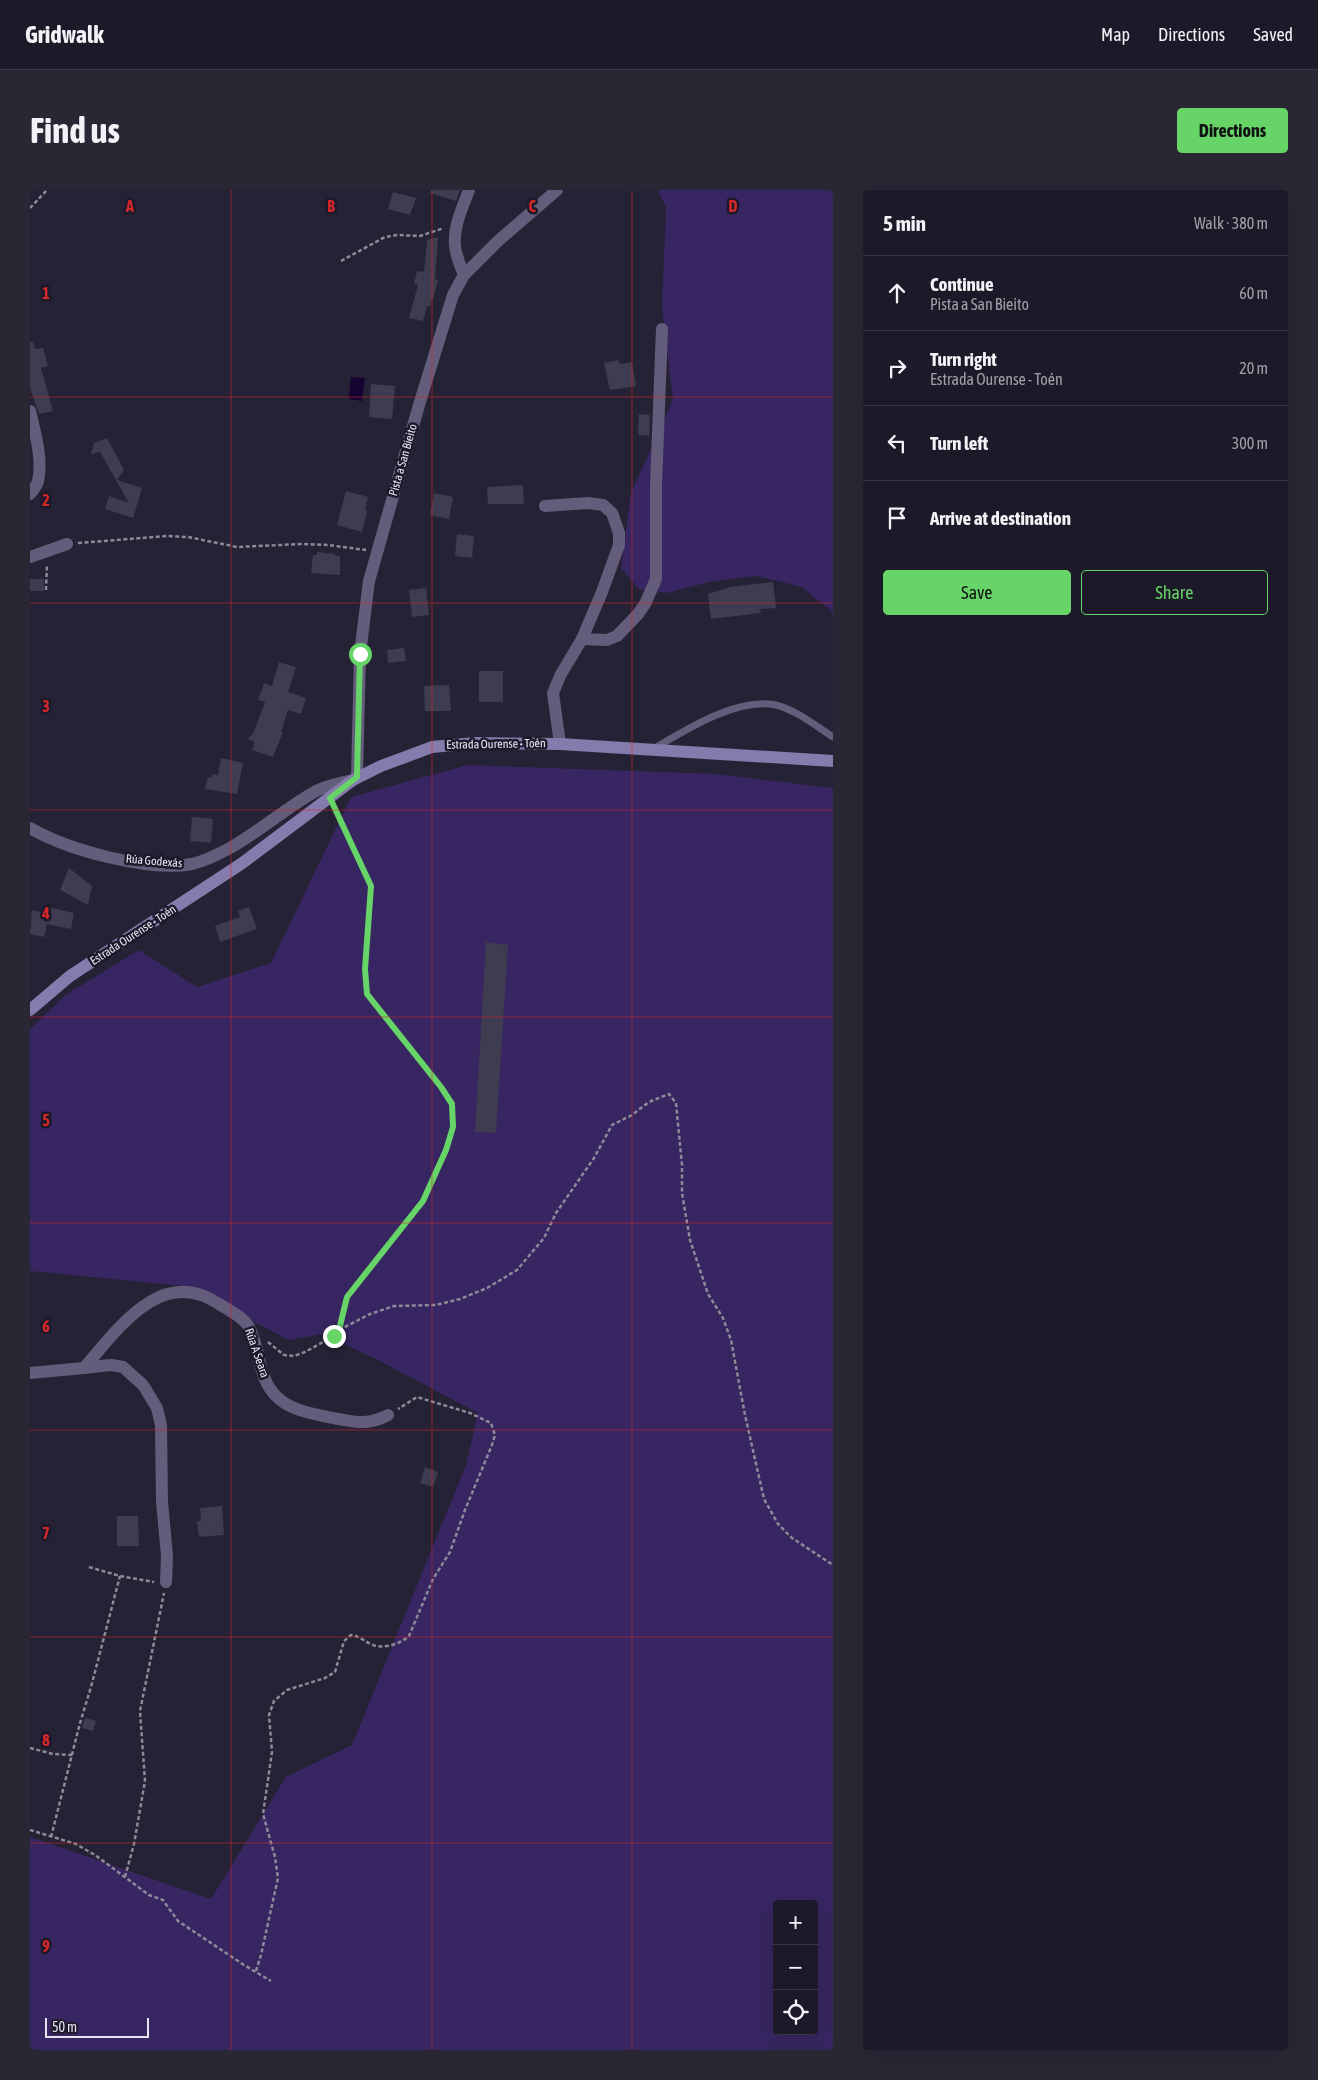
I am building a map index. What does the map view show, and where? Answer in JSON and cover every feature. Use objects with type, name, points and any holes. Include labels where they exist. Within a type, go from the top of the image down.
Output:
[{"type":"street","points":[[464,275],[456,253],[455,243],[458,224],[469,190]]},
{"type":"street","name":"Pista a San Bieito","points":[[355,779],[361,632],[369,581],[453,295],[464,275],[498,241],[557,190]]},
{"type":"street","points":[[582,639],[606,640],[618,636],[645,604],[656,579],[656,477],[662,329]]},
{"type":"street","points":[[30,412],[39,458],[39,475],[38,483],[30,494]]},
{"type":"street","points":[[545,506],[597,503],[608,508],[616,520],[619,533],[617,552],[602,592],[582,639],[561,674],[553,692],[560,744]]},
{"type":"street","points":[[30,557],[67,544]]},
{"type":"street","name":"Estrada Ourense - Toén","points":[[30,1010],[70,976],[241,864],[355,779],[381,766],[432,747],[475,742],[560,744],[833,761]]},
{"type":"street","name":"Rúa Godexás","points":[[30,828],[52,840],[82,850],[148,863],[190,864],[203,861],[230,848],[317,790],[355,779]]},
{"type":"street","name":"Rúa A Seara","points":[[84,1368],[133,1313],[147,1303],[165,1295],[187,1292],[200,1294],[216,1302],[248,1325],[267,1384],[280,1400],[309,1413],[361,1423],[370,1423],[388,1415]]},
{"type":"street","points":[[30,1373],[111,1365],[123,1367],[140,1381],[151,1396],[158,1408],[161,1425],[162,1502],[167,1556],[166,1582]]},
{"type":"lane","points":[[653,749],[711,718],[733,709],[764,704],[788,709],[833,737]]},
{"type":"path","points":[[30,208],[47,190]]},
{"type":"path","points":[[341,260],[385,237],[396,235],[420,236],[458,224]]},
{"type":"path","points":[[67,544],[166,536],[188,537],[237,547],[301,544],[328,545],[376,552]]},
{"type":"path","points":[[44,552],[47,566],[46,590]]},
{"type":"path","points":[[330,798],[371,886],[365,969],[367,994],[441,1087],[452,1104],[453,1127],[446,1150],[423,1201],[347,1297],[339,1330]]},
{"type":"path","points":[[248,1325],[284,1355],[289,1355],[305,1352],[334,1336],[339,1330],[370,1314],[394,1306],[436,1305],[460,1299],[486,1288],[517,1270],[544,1238],[556,1213],[594,1158],[612,1125],[632,1115],[649,1102],[669,1094],[676,1103],[682,1165],[682,1193],[690,1240],[708,1294],[723,1318],[732,1340],[745,1415],[764,1499],[778,1524],[792,1538],[833,1565]]},
{"type":"path","points":[[256,1971],[278,1878],[275,1857],[264,1814],[272,1752],[269,1715],[274,1701],[287,1690],[325,1678],[334,1672],[344,1640],[351,1635],[358,1636],[375,1646],[386,1646],[402,1642],[409,1636],[433,1579],[450,1552],[492,1445],[494,1429],[491,1423],[420,1397],[414,1398],[388,1415]]},
{"type":"path","points":[[89,1567],[120,1576],[166,1582],[142,1698],[140,1718],[145,1781],[134,1844],[125,1877]]},
{"type":"path","points":[[51,1837],[120,1576]]},
{"type":"path","points":[[30,1748],[53,1754],[72,1755]]},
{"type":"path","points":[[30,1830],[84,1848],[149,1895],[163,1900],[178,1921],[271,1981]]},
{"type":"shaded area","points":[[658,190],[833,190],[833,615],[831,611],[802,587],[757,576],[709,582],[667,593],[639,589],[621,568],[631,493],[673,400],[662,308],[666,208]]},
{"type":"shaded area","points":[[351,377],[365,378],[362,401],[349,399]]},
{"type":"shaded area","points":[[468,765],[717,774],[833,788],[833,2050],[30,2050],[30,1837],[211,1899],[286,1777],[352,1745],[466,1465],[478,1413],[376,1359],[323,1334],[289,1340],[250,1320],[211,1293],[193,1287],[30,1271],[30,1029],[67,994],[139,950],[197,987],[271,963],[351,797]]},
{"type":"building","points":[[431,190],[460,190],[456,201],[430,193]]},
{"type":"building","points":[[393,192],[416,198],[410,215],[388,209]]},
{"type":"building","points":[[438,237],[435,279],[438,280],[433,299],[430,306],[427,306],[423,321],[409,318],[418,285],[414,284],[417,271],[424,272],[427,240]]},
{"type":"building","points":[[30,342],[33,342],[35,349],[43,348],[48,366],[41,368],[53,411],[39,414],[30,388]]},
{"type":"building","points":[[619,360],[619,364],[632,362],[636,386],[610,390],[604,363]]},
{"type":"building","points":[[371,384],[395,386],[392,419],[369,417]]},
{"type":"building","points":[[639,414],[650,415],[649,436],[638,435]]},
{"type":"building","points":[[107,438],[124,470],[117,480],[142,488],[133,518],[105,509],[109,496],[129,503],[100,452],[91,454],[94,443]]},
{"type":"building","points":[[523,485],[524,504],[488,504],[487,487]]},
{"type":"building","points":[[346,491],[368,497],[362,532],[337,525]]},
{"type":"building","points":[[434,493],[453,497],[449,519],[430,515]]},
{"type":"building","points":[[457,534],[474,536],[472,558],[455,556]]},
{"type":"building","points":[[317,552],[340,556],[340,575],[311,573],[313,555],[317,555]]},
{"type":"building","points":[[30,579],[44,579],[44,591],[30,591]]},
{"type":"building","points":[[773,582],[776,608],[760,609],[761,613],[711,619],[708,594],[730,587]]},
{"type":"building","points":[[426,588],[429,615],[412,617],[409,590]]},
{"type":"building","points":[[404,648],[406,661],[388,663],[387,650]]},
{"type":"building","points":[[279,662],[296,667],[288,692],[306,698],[301,714],[288,710],[281,732],[283,732],[273,757],[252,750],[255,742],[247,739],[253,734],[265,702],[258,700],[264,683],[272,686]]},
{"type":"building","points":[[479,671],[503,671],[503,702],[479,702]]},
{"type":"building","points":[[449,685],[451,711],[425,711],[424,686]]},
{"type":"building","points":[[221,758],[243,763],[237,794],[205,789],[208,777],[211,778],[212,774],[218,775]]},
{"type":"building","points":[[192,817],[213,819],[211,843],[190,841]]},
{"type":"building","points":[[69,868],[92,886],[88,905],[60,890]]},
{"type":"building","points":[[48,907],[74,913],[71,929],[47,924],[44,937],[30,934],[32,910],[47,914]]},
{"type":"building","points":[[249,907],[257,929],[220,942],[215,926],[240,917],[238,911]]},
{"type":"building","points":[[486,942],[508,945],[496,1133],[475,1132]]},
{"type":"building","points":[[425,1467],[438,1472],[433,1487],[420,1483]]},
{"type":"building","points":[[222,1506],[224,1535],[199,1537],[197,1521],[201,1521],[200,1508]]},
{"type":"building","points":[[117,1516],[138,1516],[139,1546],[117,1546]]},
{"type":"building","points":[[85,1718],[96,1721],[93,1731],[82,1728]]},
{"type":"route","points":[[334,1336],[339,1330],[347,1297],[423,1201],[439,1168],[453,1127],[452,1104],[441,1087],[367,994],[365,969],[371,886],[330,798],[357,777],[360,654]]}]
